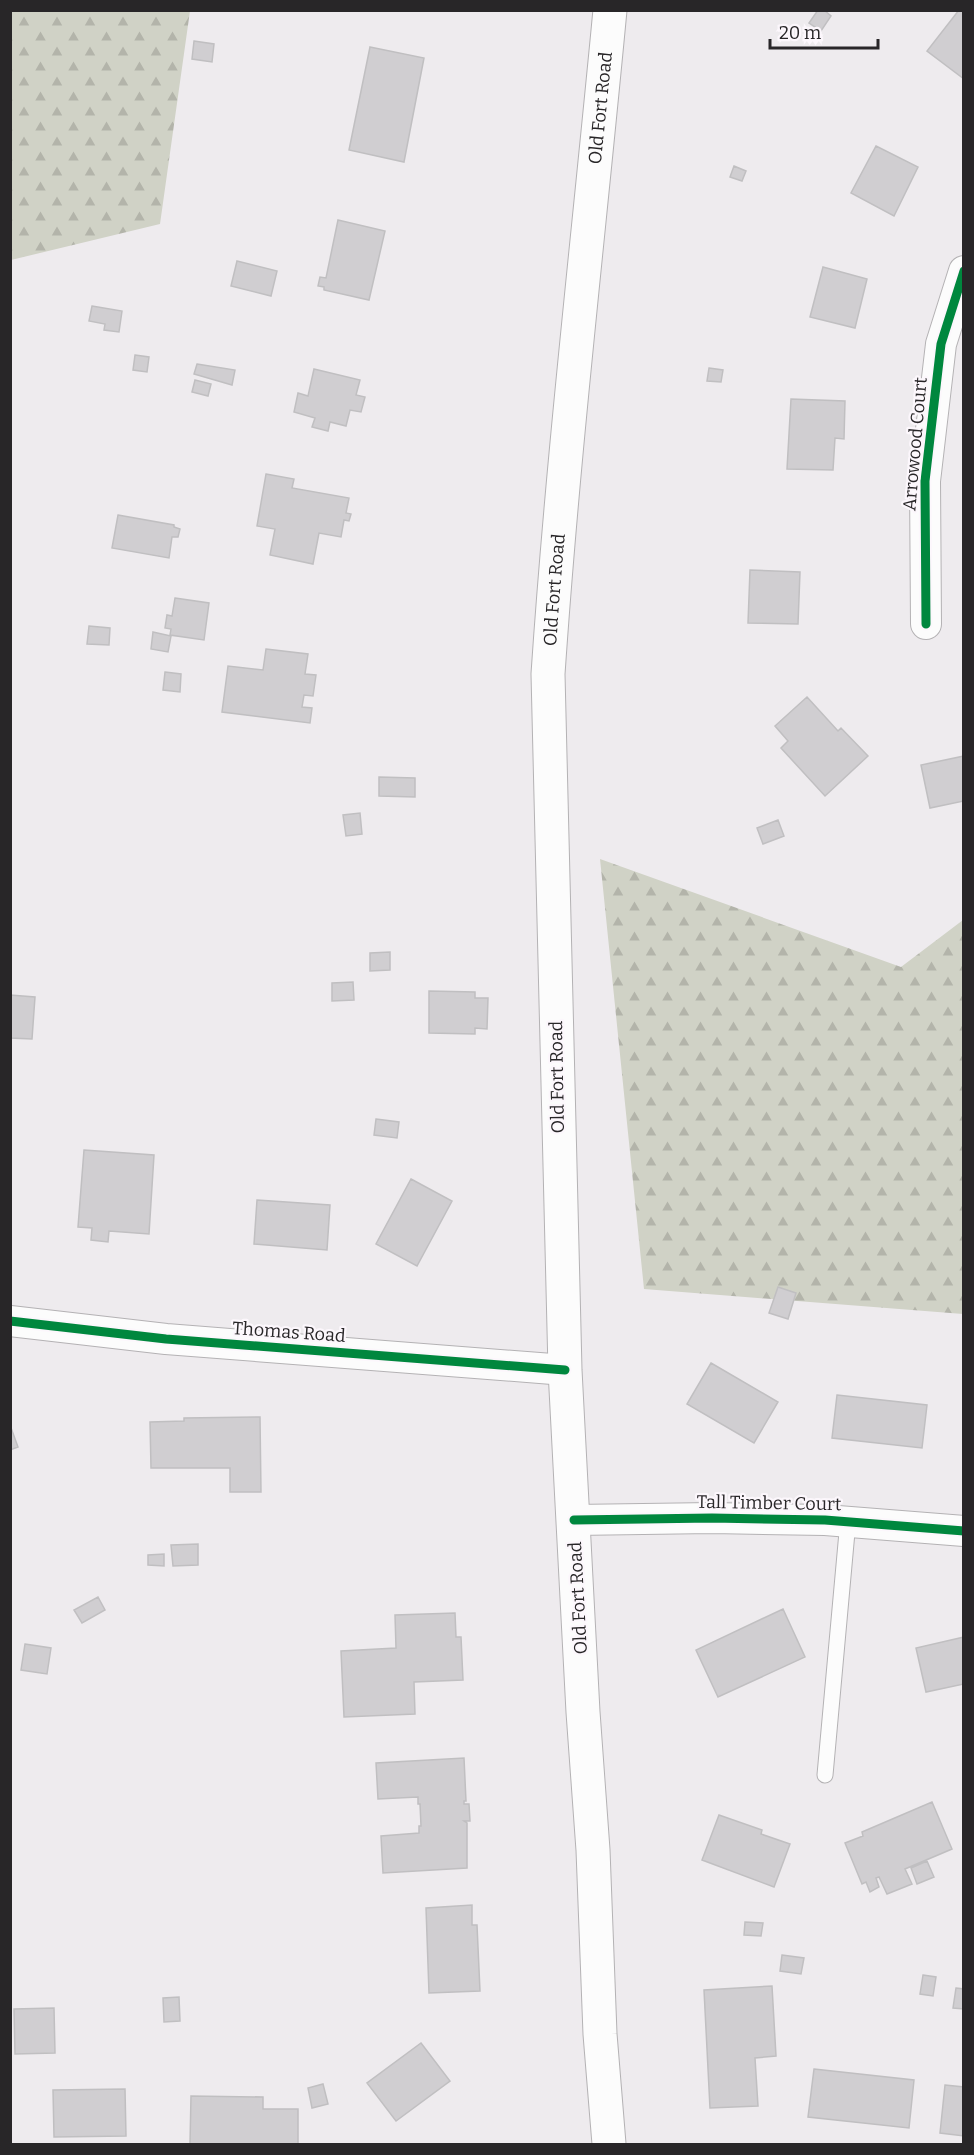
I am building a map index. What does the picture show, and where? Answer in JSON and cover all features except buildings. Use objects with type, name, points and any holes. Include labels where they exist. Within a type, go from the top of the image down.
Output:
[{"type":"main road","name":"Old Fort Road","points":[[609,2145],[600,2034],[593,1850],[583,1712],[565,1370],[548,674],[583,276],[610,10]]},
{"type":"street","name":"Arrowood Court","points":[[926,624],[925,481],[941,344],[963,271]]},
{"type":"street","name":"Thomas Road","points":[[10,1321],[166,1339],[565,1370]]},
{"type":"street","name":"Tall Timber Court","points":[[574,1520],[712,1518],[848,1521],[963,1531]]},
{"type":"lane","points":[[825,1774],[848,1521]]},
{"type":"green space","points":[[10,11],[190,11],[160,224],[11,260]]},
{"type":"green space","points":[[600,859],[901,967],[963,920],[963,1314],[644,1289]]},
{"type":"cycle path","points":[[926,624],[925,481],[941,344],[964,271]]},
{"type":"cycle path","points":[[10,1321],[166,1339],[565,1370]]},
{"type":"cycle path","points":[[574,1520],[712,1518],[825,1520],[964,1531]]}]
